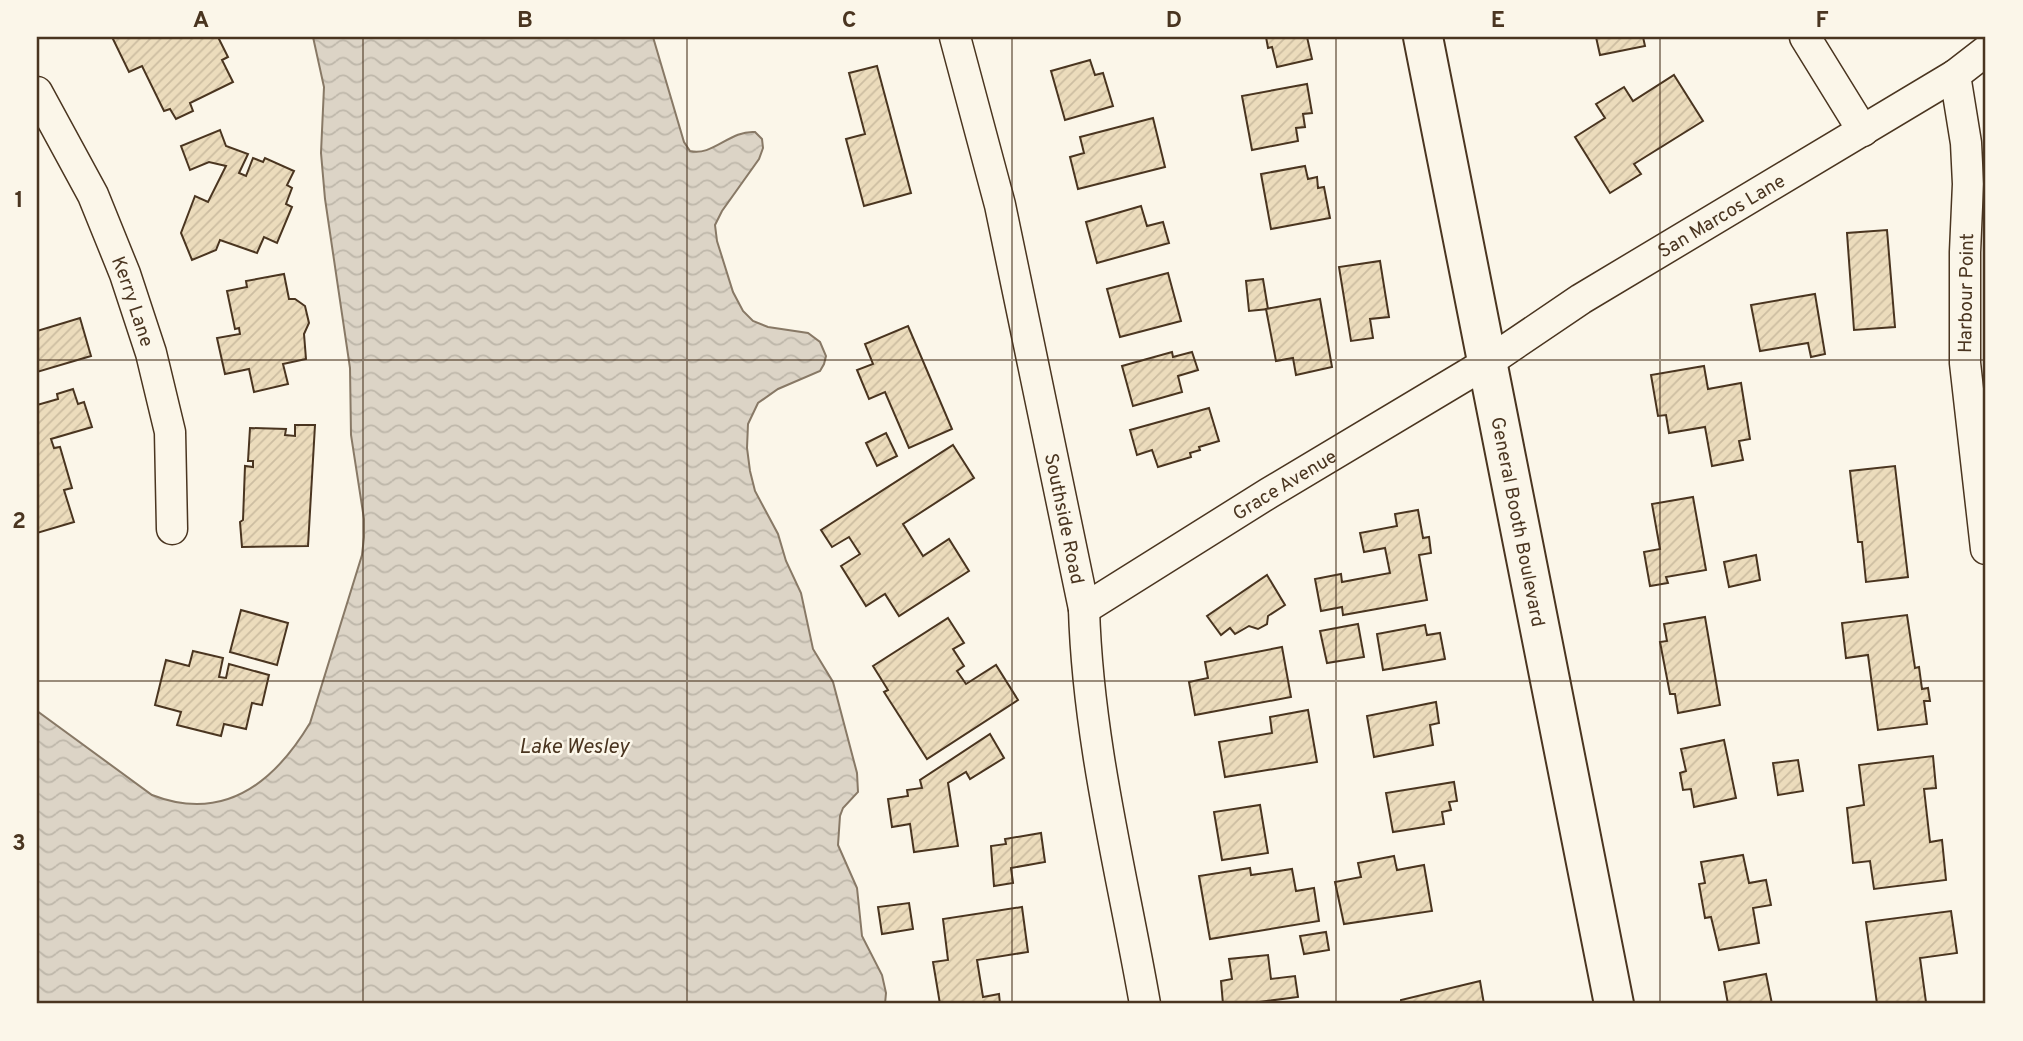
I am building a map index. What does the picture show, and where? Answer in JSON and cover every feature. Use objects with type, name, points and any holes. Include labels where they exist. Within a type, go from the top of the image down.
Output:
[{"type":"highway","name":"General Booth Boulevard","points":[[1423,37],[1614,1004]]},
{"type":"street","name":"Southside Road","points":[[955,37],[1000,205],[1084,610],[1086,657],[1111,829],[1145,1004]]},
{"type":"street","points":[[1805,37],[1863,131]]},
{"type":"street","points":[[1955,75],[1986,51]]},
{"type":"street","name":"San Marcos Lane","points":[[1488,362],[1581,299],[1955,75]]},
{"type":"street","name":"Harbour Point","points":[[1955,75],[1966,143],[1975,251],[1965,363],[1986,549]]},
{"type":"street","name":"Kerry Lane","points":[[37,92],[93,195],[125,274],[151,354],[170,432],[173,529]]},
{"type":"street","name":"Grace Avenue","points":[[1084,610],[1269,493],[1488,362]]},
{"type":"water","name":"Lake Wesley","points":[[313,37],[653,37],[684,142],[690,151],[706,150],[746,132],[755,132],[762,139],[763,148],[759,159],[715,225],[717,241],[733,292],[743,311],[753,321],[768,327],[808,333],[820,342],[826,356],[820,371],[778,389],[758,403],[748,424],[747,448],[755,491],[778,534],[786,561],[801,593],[813,649],[833,682],[857,773],[858,792],[843,808],[838,845],[857,888],[862,936],[882,975],[886,993],[885,1004],[37,1004],[37,711],[152,795],[178,802],[202,804],[224,800],[244,792],[263,780],[280,764],[310,723],[362,555],[364,519],[351,435],[350,368],[325,199],[321,153],[324,87]]},
{"type":"building","points":[[112,37],[218,37],[228,57],[222,60],[233,82],[190,103],[193,111],[176,119],[170,109],[164,111],[142,66],[129,72]]},
{"type":"building","points":[[1266,37],[1307,37],[1312,59],[1277,67],[1272,47],[1268,48]]},
{"type":"building","points":[[1596,37],[1643,37],[1645,46],[1600,55]]},
{"type":"building","points":[[1090,60],[1095,75],[1103,73],[1113,106],[1065,120],[1051,71]]},
{"type":"building","points":[[877,66],[911,193],[864,206],[846,139],[865,134],[849,73]]},
{"type":"building","points":[[1674,75],[1703,121],[1634,164],[1641,174],[1610,193],[1575,137],[1605,118],[1596,104],[1624,87],[1633,101]]},
{"type":"building","points":[[1307,84],[1312,113],[1303,114],[1305,127],[1296,128],[1298,141],[1252,150],[1242,96]]},
{"type":"building","points":[[1153,118],[1165,167],[1078,189],[1070,157],[1084,153],[1080,137]]},
{"type":"building","points":[[220,130],[226,146],[248,154],[239,173],[246,176],[253,158],[263,162],[265,158],[294,171],[287,185],[292,188],[286,204],[292,207],[277,243],[264,237],[257,253],[220,240],[216,250],[192,260],[181,233],[195,196],[208,202],[226,166],[209,162],[190,170],[181,146]]},
{"type":"building","points":[[1305,166],[1308,179],[1317,177],[1318,188],[1324,187],[1330,218],[1271,229],[1261,174]]},
{"type":"building","points":[[1141,206],[1147,226],[1163,222],[1169,243],[1097,263],[1086,222]]},
{"type":"building","points":[[1887,230],[1895,327],[1854,330],[1847,233]]},
{"type":"building","points":[[1380,261],[1389,317],[1370,319],[1373,338],[1351,341],[1339,267]]},
{"type":"building","points":[[1168,273],[1181,321],[1120,337],[1107,289]]},
{"type":"building","points":[[284,274],[289,299],[295,299],[305,306],[309,323],[304,334],[306,359],[283,364],[288,384],[254,392],[249,369],[225,374],[217,338],[240,334],[239,328],[235,329],[227,291],[247,287],[246,281]]},
{"type":"building","points":[[1263,279],[1268,309],[1249,311],[1246,281]]},
{"type":"building","points":[[1815,294],[1825,354],[1811,357],[1808,343],[1760,351],[1751,305]]},
{"type":"building","points":[[1320,299],[1332,367],[1296,375],[1293,358],[1276,361],[1266,309]]},
{"type":"building","points":[[80,318],[91,356],[37,372],[37,331]]},
{"type":"building","points":[[908,326],[952,429],[909,448],[885,392],[869,399],[857,370],[873,364],[865,344]]},
{"type":"building","points":[[1172,352],[1173,357],[1192,352],[1198,370],[1178,376],[1182,392],[1133,406],[1122,366]]},
{"type":"building","points":[[1704,366],[1708,389],[1741,383],[1750,439],[1739,441],[1743,460],[1712,466],[1705,427],[1669,433],[1666,415],[1658,416],[1651,375]]},
{"type":"building","points":[[73,389],[78,404],[84,402],[92,427],[51,439],[54,448],[60,447],[72,488],[64,490],[74,522],[37,533],[37,405],[58,399],[57,394]]},
{"type":"building","points":[[1209,408],[1219,441],[1199,447],[1200,450],[1190,453],[1191,457],[1158,467],[1152,450],[1137,455],[1130,430]]},
{"type":"building","points":[[295,425],[315,425],[308,546],[242,547],[240,522],[243,520],[245,466],[253,467],[253,461],[248,461],[250,428],[286,429],[285,435],[295,436]]},
{"type":"building","points":[[886,433],[897,456],[877,466],[866,443]]},
{"type":"building","points":[[953,445],[974,478],[903,524],[923,556],[949,539],[969,571],[899,616],[885,594],[866,606],[841,566],[860,554],[849,537],[832,547],[821,530]]},
{"type":"building","points":[[1895,466],[1908,577],[1866,582],[1862,542],[1858,542],[1850,471]]},
{"type":"building","points":[[1693,497],[1706,570],[1666,577],[1668,583],[1650,586],[1644,552],[1660,549],[1652,504]]},
{"type":"building","points":[[1418,510],[1423,538],[1429,537],[1431,553],[1419,555],[1427,600],[1343,615],[1342,607],[1321,611],[1315,579],[1341,574],[1342,582],[1390,573],[1385,548],[1364,552],[1360,533],[1397,526],[1395,514]]},
{"type":"building","points":[[1756,555],[1760,580],[1729,587],[1724,562]]},
{"type":"building","points":[[1267,575],[1285,605],[1268,616],[1267,624],[1258,629],[1249,626],[1235,634],[1230,628],[1221,635],[1207,616]]},
{"type":"building","points":[[241,610],[288,623],[277,665],[230,652]]},
{"type":"building","points":[[1907,615],[1915,668],[1919,667],[1922,689],[1928,688],[1930,701],[1924,701],[1927,724],[1878,730],[1868,655],[1846,658],[1842,623]]},
{"type":"building","points":[[1705,617],[1720,705],[1678,713],[1675,694],[1670,694],[1660,642],[1667,641],[1664,624]]},
{"type":"building","points":[[948,618],[964,643],[953,649],[964,666],[957,671],[966,684],[996,665],[1018,700],[927,759],[884,692],[888,690],[873,666]]},
{"type":"building","points":[[1358,624],[1364,657],[1327,663],[1320,631]]},
{"type":"building","points":[[1425,625],[1427,635],[1440,633],[1445,659],[1383,670],[1377,634]]},
{"type":"building","points":[[1282,647],[1291,697],[1195,715],[1189,682],[1208,678],[1205,662]]},
{"type":"building","points":[[193,651],[223,658],[219,677],[226,678],[229,664],[269,675],[262,705],[252,703],[246,729],[224,724],[221,736],[177,725],[181,712],[155,705],[166,660],[189,666]]},
{"type":"building","points":[[1436,702],[1439,723],[1430,725],[1433,745],[1374,757],[1367,716]]},
{"type":"building","points":[[1308,710],[1317,762],[1225,777],[1219,742],[1272,733],[1270,717]]},
{"type":"building","points":[[990,734],[1004,758],[970,779],[966,772],[948,783],[958,846],[914,852],[910,824],[892,827],[888,799],[908,796],[907,790],[922,788],[920,780]]},
{"type":"building","points":[[1724,740],[1736,798],[1694,807],[1691,789],[1683,790],[1680,773],[1686,771],[1681,749]]},
{"type":"building","points":[[1933,756],[1936,788],[1924,789],[1930,842],[1942,840],[1946,880],[1874,889],[1870,861],[1853,863],[1847,808],[1864,805],[1859,765]]},
{"type":"building","points":[[1798,760],[1803,791],[1778,795],[1773,763]]},
{"type":"building","points":[[1454,782],[1457,801],[1449,802],[1451,810],[1442,812],[1444,824],[1393,832],[1386,793]]},
{"type":"building","points":[[1260,805],[1268,853],[1222,860],[1214,812]]},
{"type":"building","points":[[1041,833],[1045,862],[1011,868],[1013,883],[994,886],[991,846],[1006,844],[1005,839]]},
{"type":"building","points":[[1743,855],[1749,883],[1766,880],[1771,905],[1753,908],[1759,943],[1719,950],[1711,917],[1705,918],[1699,884],[1705,883],[1701,862]]},
{"type":"building","points":[[1394,856],[1397,870],[1424,865],[1432,911],[1344,924],[1335,882],[1361,877],[1358,863]]},
{"type":"building","points":[[1250,868],[1251,875],[1292,869],[1296,891],[1314,888],[1319,921],[1210,939],[1199,876]]},
{"type":"building","points":[[909,903],[913,929],[882,934],[878,907]]},
{"type":"building","points":[[1022,907],[1028,952],[977,960],[983,997],[999,994],[1000,1004],[940,1004],[933,962],[948,960],[943,919]]},
{"type":"building","points":[[1951,911],[1957,953],[1920,958],[1926,1002],[1877,1004],[1866,922]]},
{"type":"building","points":[[1326,932],[1329,950],[1304,954],[1300,936]]},
{"type":"building","points":[[1268,955],[1271,979],[1295,976],[1298,997],[1223,1004],[1221,981],[1232,979],[1229,959]]},
{"type":"building","points":[[1766,974],[1772,1004],[1728,1004],[1724,982]]},
{"type":"building","points":[[1480,981],[1484,1004],[1401,1004],[1401,1000]]}]
